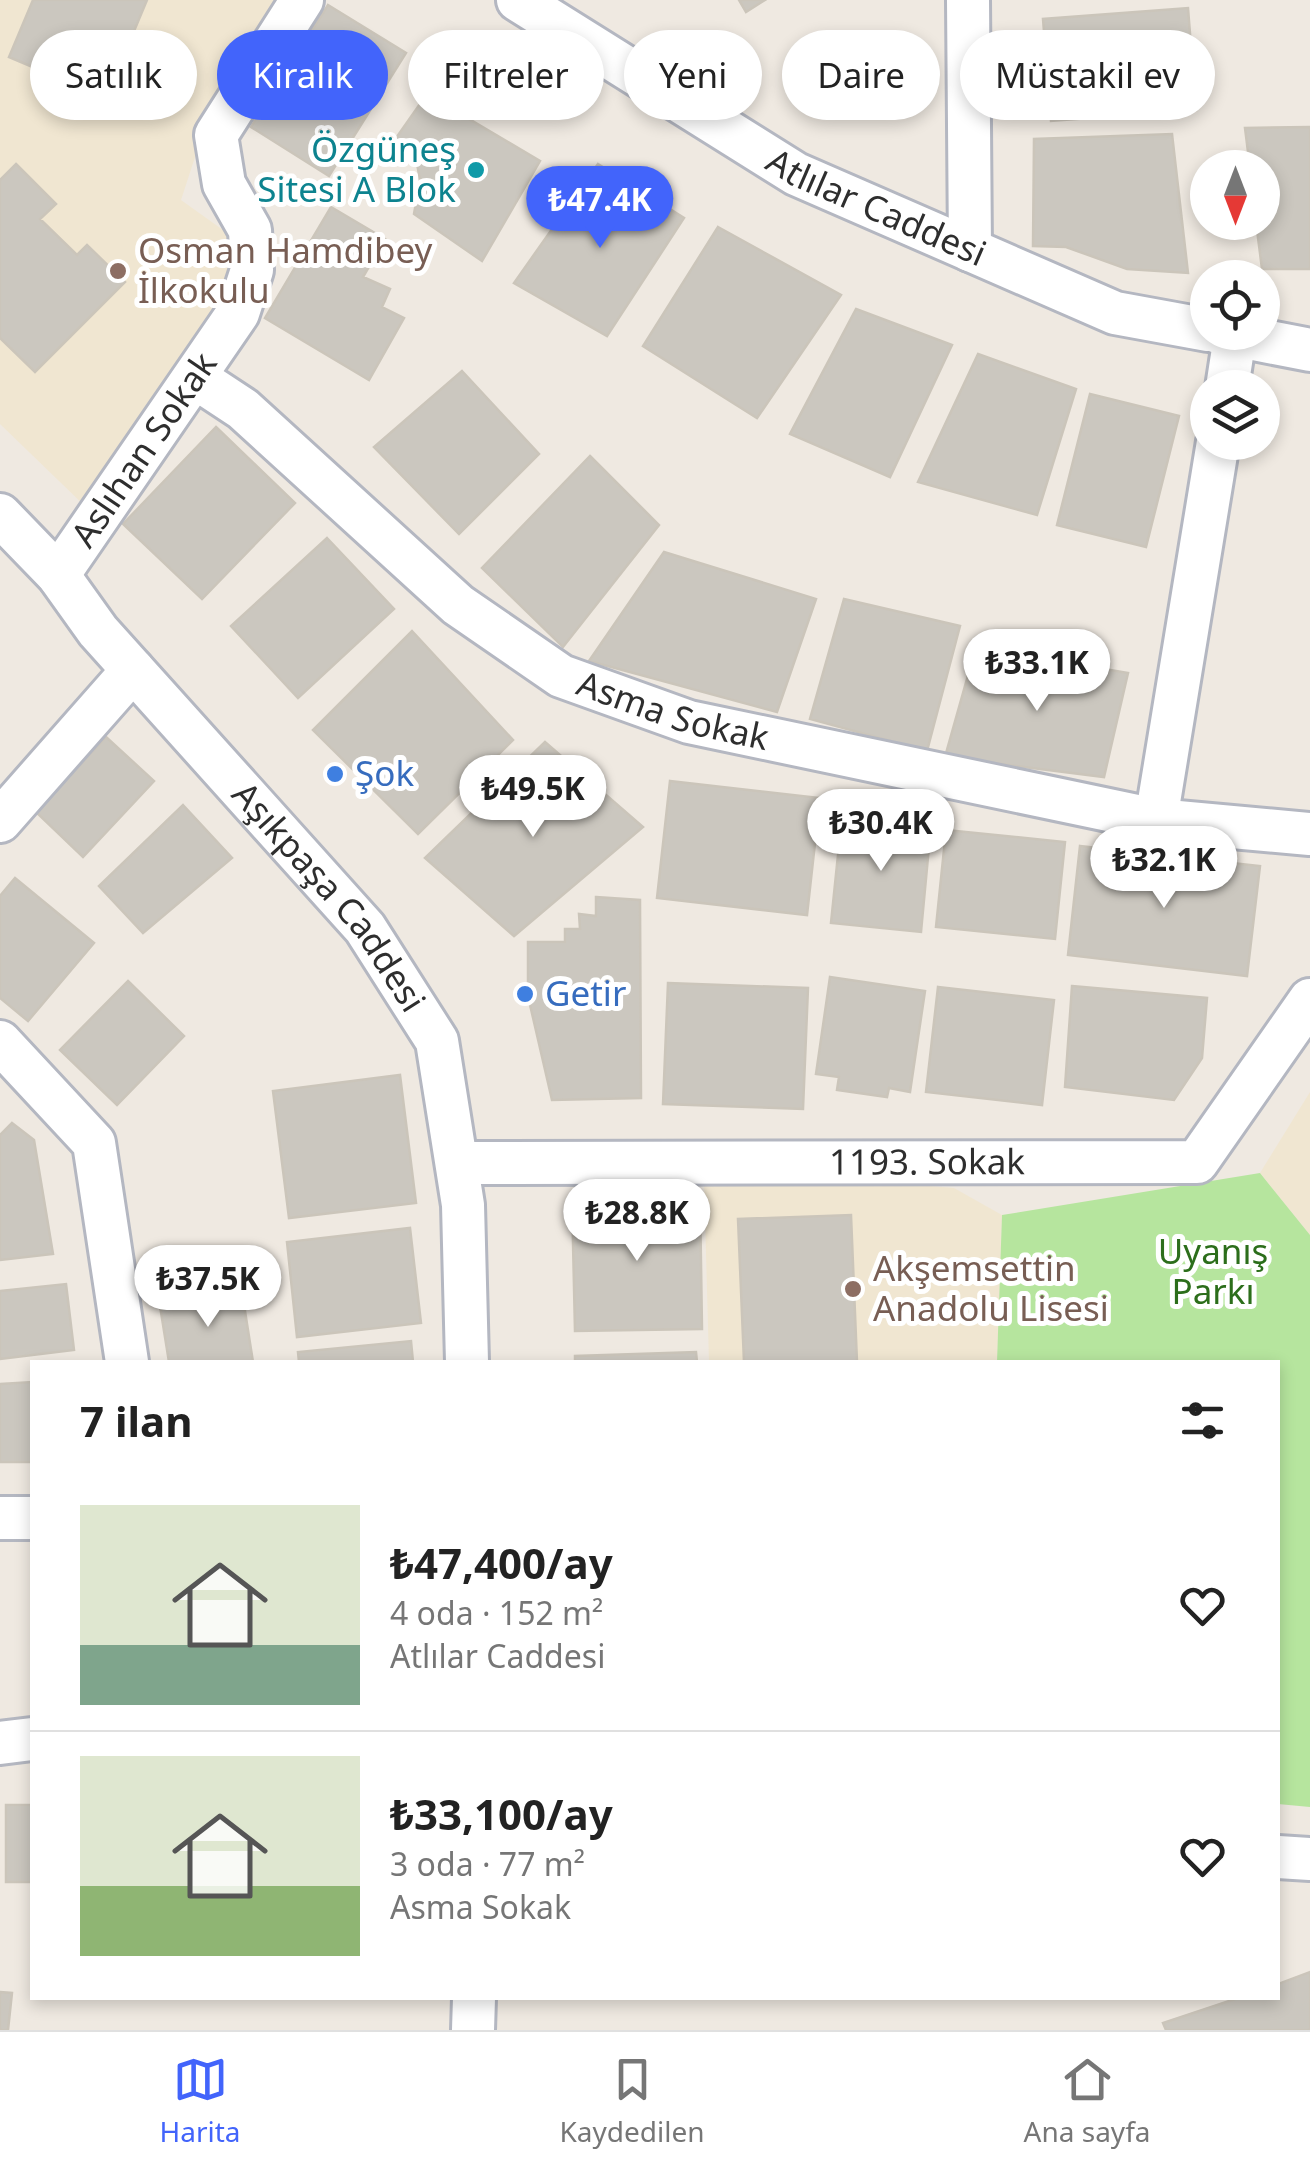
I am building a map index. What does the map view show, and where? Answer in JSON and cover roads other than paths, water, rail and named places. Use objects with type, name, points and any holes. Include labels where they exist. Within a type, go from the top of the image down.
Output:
[{"type":"street","name":"Aslıhan Sokak","points":[[58,575],[238,313],[252,270],[250,230],[224,184],[216,135],[302,0]]},
{"type":"street","name":"Atlılar Caddesi","points":[[518,0],[796,174],[1114,313],[1190,327]]},
{"type":"street","points":[[968,0],[970,250]]},
{"type":"street","name":"Atlılar Caddesi","points":[[1280,344],[1310,350]]},
{"type":"street","name":"Asma Sokak","points":[[196,378],[243,410],[458,605],[560,676],[689,722],[1156,820],[1310,834]]},
{"type":"street","points":[[1156,820],[1215,460]]},
{"type":"street","name":"Aşıkpaşa Caddesi","points":[[0,515],[58,575],[98,631],[365,928],[438,1040],[463,1204],[466,1360]]},
{"type":"street","points":[[0,821],[133,670]]},
{"type":"street","name":"1193. Sokak","points":[[456,1163],[1198,1162],[1310,1000]]},
{"type":"street","points":[[0,1042],[94,1143],[127,1360]]},
{"type":"street","points":[[0,1518],[30,1518]]},
{"type":"street","points":[[0,1743],[30,1739]]},
{"type":"street","points":[[1280,1857],[1310,1859]]},
{"type":"street","points":[[474,2000],[474,2030]]},
{"type":"place","name":"Özgüneş Sitesi A Blok","points":[[476,170]]},
{"type":"place","name":"Osman Hamdibey İlkokulu","points":[[118,271]]},
{"type":"place","name":"Şok","points":[[335,774]]},
{"type":"place","name":"Getir","points":[[525,994]]},
{"type":"place","name":"Akşemsettin Anadolu Lisesi","points":[[853,1289]]},
{"type":"park label","name":"Uyanış Parkı","points":[[1213,1272]]}]
